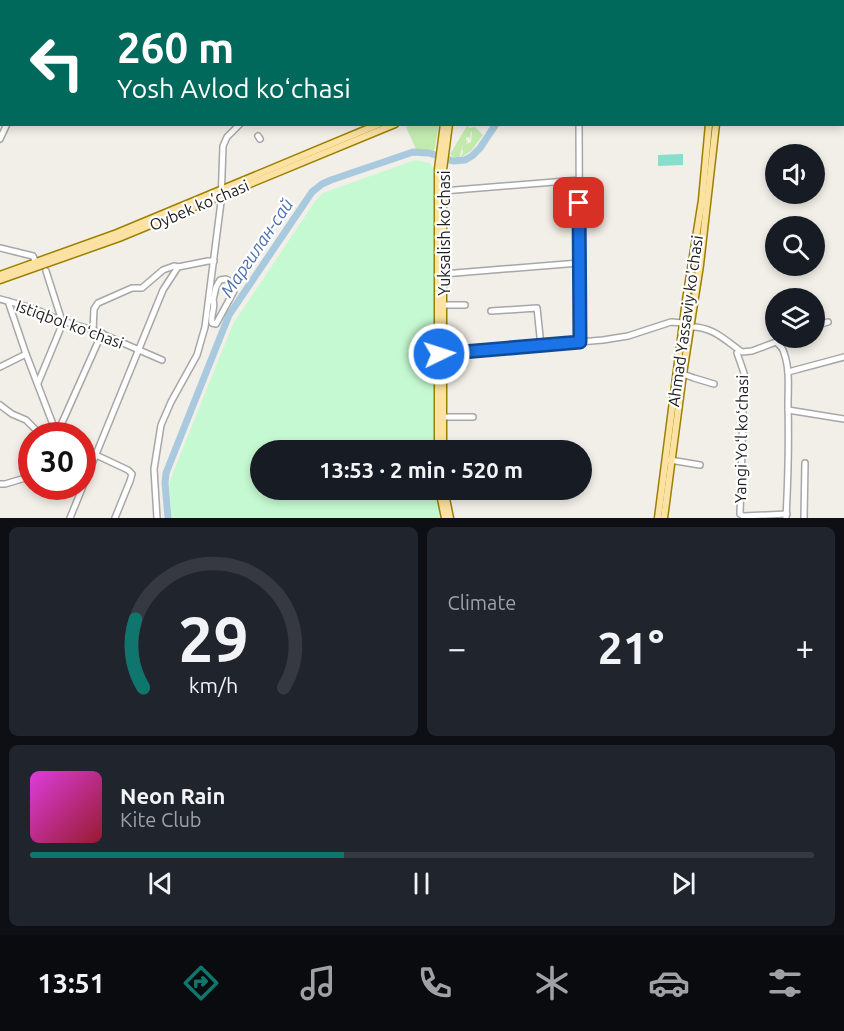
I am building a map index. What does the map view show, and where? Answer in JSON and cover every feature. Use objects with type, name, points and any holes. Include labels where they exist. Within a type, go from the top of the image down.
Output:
[{"type":"main road","name":"Oybek ko‘chasi","points":[[0,280],[119,238],[374,126]]},
{"type":"main road","name":"Oybek ko‘chasi","points":[[0,274],[117,233],[390,126]]},
{"type":"main road","name":"Yuksalish koʻchasi","points":[[441,440],[441,169],[444,126]]},
{"type":"main road","name":"Yuksalish koʻchasi","points":[[442,153],[449,126]]},
{"type":"main road","name":"Ahmad Yassaviy ko'chasi","points":[[668,460],[702,200],[709,126]]},
{"type":"main road","name":"Ahmad Yassaviy ko'chasi","points":[[658,518],[683,374],[686,325],[700,265],[717,126]]},
{"type":"main road","name":"Yuksalish koʻchasi","points":[[441,169],[443,191],[441,354]]},
{"type":"main road","points":[[664,518],[668,460]]},
{"type":"main road","points":[[441,500],[445,518]]},
{"type":"main road","points":[[446,500],[450,518]]},
{"type":"street","points":[[157,518],[154,469],[161,425],[197,355],[206,327],[211,301],[223,146],[226,137],[238,126]]},
{"type":"street","points":[[579,126],[580,342]]},
{"type":"street","points":[[443,191],[512,183],[579,180]]},
{"type":"street","points":[[0,248],[33,256],[36,263]]},
{"type":"street","points":[[93,330],[94,309],[98,303],[132,288],[142,288],[163,270],[174,266],[214,261]]},
{"type":"street","points":[[443,274],[579,263]]},
{"type":"street","points":[[115,518],[132,474],[96,455],[163,290],[178,267]]},
{"type":"street","points":[[38,383],[62,325],[46,272]]},
{"type":"street","points":[[226,279],[235,284],[234,291],[216,324],[211,320],[214,309],[211,301],[220,280],[226,279]]},
{"type":"street","name":"Istiqbol koʻchasi","points":[[0,299],[102,333],[162,360]]},
{"type":"street","points":[[8,301],[53,422]]},
{"type":"street","points":[[443,305],[465,304]]},
{"type":"street","points":[[490,311],[537,308],[541,346]]},
{"type":"street","points":[[441,354],[603,340],[628,336],[671,322],[715,332],[742,352],[765,346]]},
{"type":"street","points":[[62,422],[102,333]]},
{"type":"street","points":[[782,348],[788,372],[787,516]]},
{"type":"street","points":[[0,367],[26,354]]},
{"type":"street","name":"Yangi Yoʻl koʻchasi","points":[[736,354],[744,373],[740,514],[743,516],[787,516]]},
{"type":"street","points":[[788,372],[844,357]]},
{"type":"street","points":[[683,374],[714,384]]},
{"type":"street","points":[[0,405],[28,422]]},
{"type":"street","points":[[788,410],[844,419]]},
{"type":"street","points":[[447,417],[473,417]]},
{"type":"street","points":[[668,460],[700,465]]},
{"type":"street","points":[[804,518],[805,464]]},
{"type":"street","points":[[0,484],[18,480]]},
{"type":"street","points":[[70,518],[77,500]]},
{"type":"green space","points":[[439,126],[434,152],[416,149],[406,127]]},
{"type":"green space","points":[[467,126],[475,127],[483,135],[471,151],[460,158],[463,145],[459,158],[450,154]],"holes":[[[472,131],[471,142],[464,145],[468,142],[466,138],[469,137],[470,140]]]},
{"type":"green space","points":[[683,154],[683,165],[658,166],[658,155]]},
{"type":"green space","points":[[415,160],[430,163],[433,169],[435,440],[250,440],[250,500],[437,500],[442,518],[172,518],[169,484],[233,324],[316,200],[323,193]]},
{"type":"waterway","name":"Маргилан-сай","points":[[168,518],[166,473],[229,315],[312,192],[331,180],[413,152],[429,153],[453,161],[465,160],[480,148],[495,126]]},
{"type":"route","points":[[439,354],[580,342],[579,203]]}]
